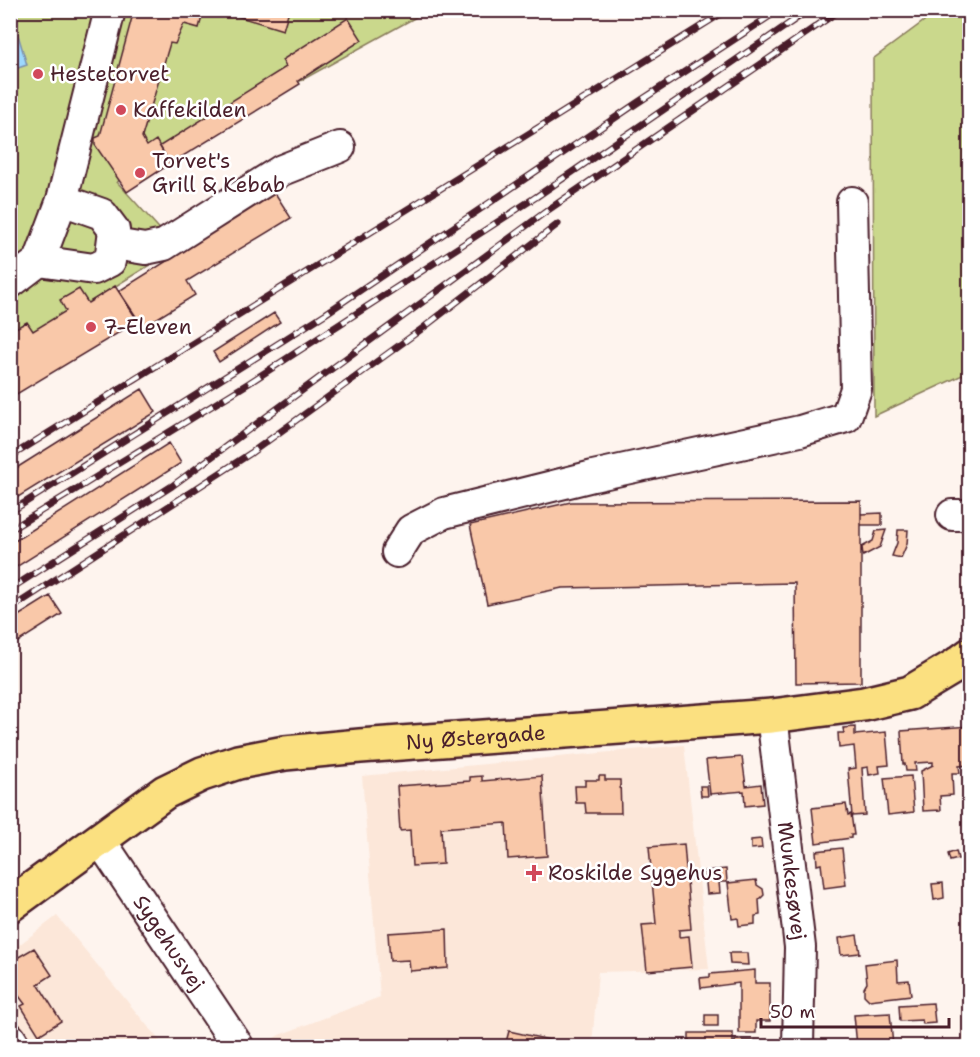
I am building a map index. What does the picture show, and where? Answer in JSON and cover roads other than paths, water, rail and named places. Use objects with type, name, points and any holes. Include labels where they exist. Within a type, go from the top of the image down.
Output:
[{"type":"main road","name":"Ny Østergade","points":[[10,904],[165,792],[202,774],[238,762],[285,753],[360,746],[772,716],[864,704],[910,693],[969,655]]},
{"type":"street","points":[[10,282],[39,261],[62,200],[110,10]]},
{"type":"street","points":[[114,244],[145,249],[164,245],[282,170],[340,147]]},
{"type":"street","points":[[39,261],[94,269],[110,261],[114,230],[102,214],[62,200]]},
{"type":"street","points":[[397,552],[411,530],[444,513],[593,476],[800,431],[846,417],[856,389],[852,202]]},
{"type":"street","name":"Munkesøvej","points":[[772,716],[800,947],[798,1047]]},
{"type":"street","name":"Sygehusvej","points":[[100,840],[238,1047]]},
{"type":"street","points":[[10,1038],[15,1047]]},
{"type":"water","points":[[13,18],[27,65],[12,70],[10,19]]},
{"type":"railway","points":[[10,457],[727,10]]},
{"type":"railway","points":[[10,512],[325,314],[779,10]]},
{"type":"railway","points":[[10,530],[249,383],[536,197],[809,10]]},
{"type":"railway","points":[[10,589],[172,486],[548,210],[840,10]]},
{"type":"railway","points":[[10,609],[251,453],[423,328],[558,224]]},
{"type":"place","name":"Hestetorvet","points":[[38,74]]},
{"type":"place","name":"Kaffekilden","points":[[121,110]]},
{"type":"place","name":"Torvet's Grill & Kebab","points":[[140,173]]},
{"type":"place","name":"7-Eleven","points":[[91,327]]},
{"type":"place","name":"Roskilde Sygehus","points":[[534,873]]}]
